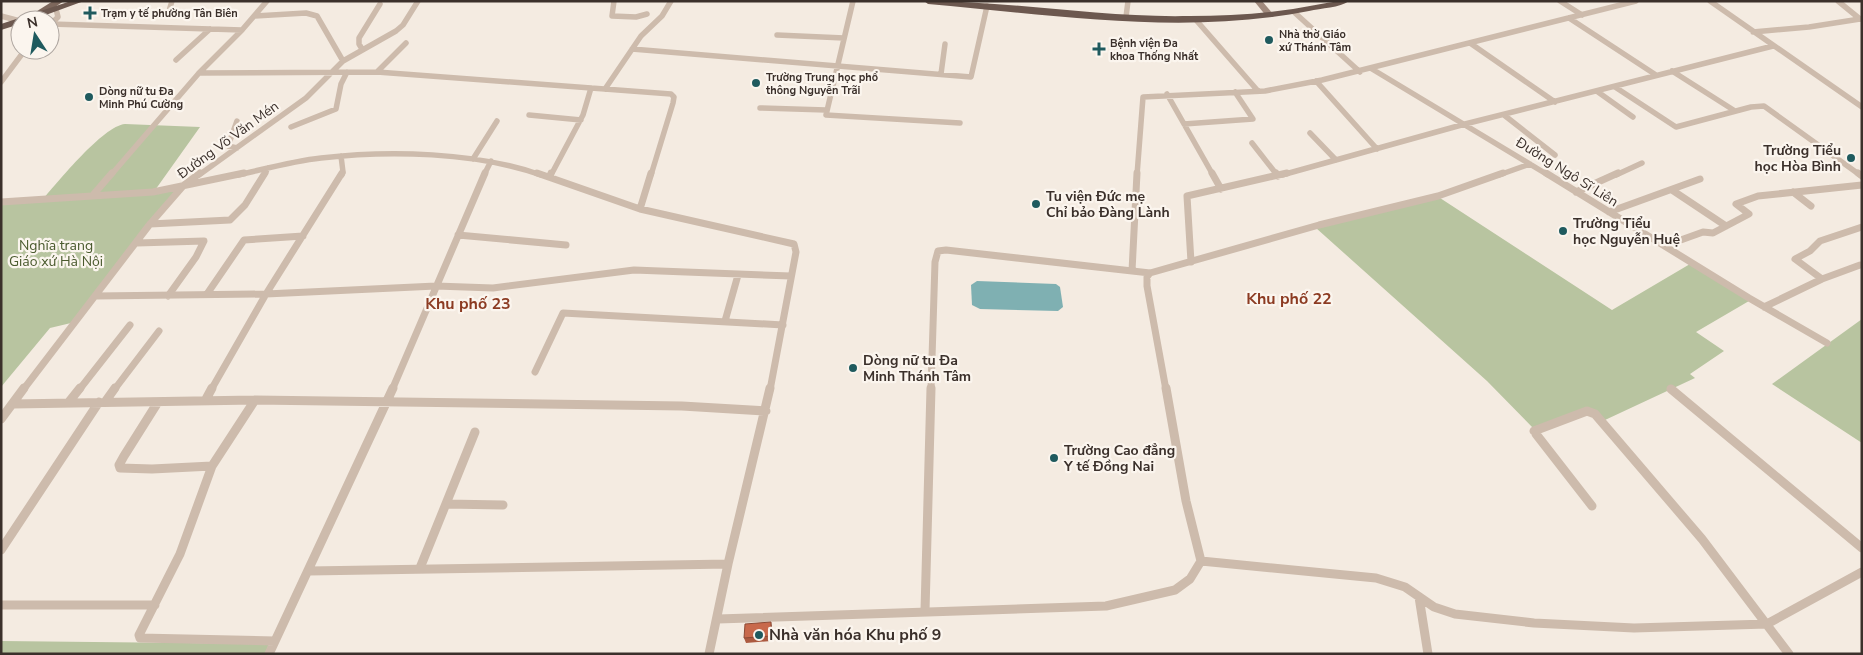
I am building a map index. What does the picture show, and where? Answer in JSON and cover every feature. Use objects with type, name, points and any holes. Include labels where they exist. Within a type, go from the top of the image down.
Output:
[{"type":"highway","points":[[58,5],[80,1]]},
{"type":"highway","points":[[928,1],[1126,17],[1196,20],[1294,12],[1345,1]]},
{"type":"main road","points":[[1258,1],[1270,15]]},
{"type":"street","points":[[169,11],[172,1]]},
{"type":"street","points":[[94,195],[199,73],[242,30],[267,1]]},
{"type":"street","name":"Đường Võ Văn Mén","points":[[1,419],[150,224],[184,185],[306,98],[343,61],[396,31],[403,25],[418,1]]},
{"type":"street","points":[[614,1],[612,16],[636,17],[647,14]]},
{"type":"street","points":[[605,90],[641,36],[662,16],[672,1]]},
{"type":"street","points":[[852,1],[826,110],[827,115],[960,123]]},
{"type":"street","points":[[1126,17],[1128,1]]},
{"type":"street","points":[[1560,1],[1582,15]]},
{"type":"street","points":[[1132,271],[1135,190],[1143,97],[1167,94],[1258,91],[1316,81],[1372,70],[1636,1]]},
{"type":"street","points":[[1710,1],[1862,107]]},
{"type":"street","points":[[1753,32],[1809,27],[1860,19],[1838,1]]},
{"type":"street","points":[[362,49],[359,44],[360,38],[380,4]]},
{"type":"street","points":[[632,49],[971,77],[994,5]]},
{"type":"street","points":[[1294,12],[1360,72]]},
{"type":"street","points":[[255,16],[306,13],[317,16],[343,61]]},
{"type":"street","points":[[1569,18],[1656,75]]},
{"type":"street","points":[[1196,20],[1258,91]]},
{"type":"street","points":[[60,25],[242,30]]},
{"type":"street","points":[[176,60],[210,29]]},
{"type":"street","points":[[777,35],[844,38]]},
{"type":"street","points":[[377,72],[406,43]]},
{"type":"street","points":[[941,74],[945,44]]},
{"type":"street","points":[[1470,44],[1555,102]]},
{"type":"street","points":[[1191,262],[1187,196],[1278,176],[1465,124],[1598,92],[1656,75],[1774,46]]},
{"type":"street","points":[[1,82],[18,60]]},
{"type":"street","name":"Đường Ngô Sĩ Liên","points":[[1372,70],[1465,124],[1827,343]]},
{"type":"street","points":[[1672,71],[1735,111]]},
{"type":"street","points":[[291,127],[310,122],[314,117],[336,108],[341,84],[347,72]]},
{"type":"street","points":[[199,73],[377,72],[661,93],[674,97],[640,209]]},
{"type":"street","points":[[1316,81],[1377,149]]},
{"type":"street","points":[[1615,87],[1676,127],[1758,106],[1770,108],[1862,176]]},
{"type":"street","points":[[550,176],[581,120],[591,88]]},
{"type":"street","points":[[1184,124],[1253,119],[1235,92]]},
{"type":"street","points":[[1598,92],[1633,116]]},
{"type":"street","points":[[1167,94],[1220,189]]},
{"type":"street","points":[[760,108],[826,110]]},
{"type":"street","points":[[1504,115],[1555,156]]},
{"type":"street","points":[[529,116],[581,120]]},
{"type":"street","points":[[237,148],[228,146],[238,121]]},
{"type":"street","points":[[473,159],[497,121]]},
{"type":"street","points":[[1310,133],[1336,160]]},
{"type":"street","points":[[1252,144],[1278,176]]},
{"type":"street","points":[[1,202],[153,192],[319,158],[374,154],[473,159],[516,166],[550,176],[640,209],[794,244],[796,252],[792,276],[766,411],[728,564],[718,619],[709,654]]},
{"type":"street","points":[[205,401],[266,294],[342,172],[341,156]]},
{"type":"street","points":[[269,654],[387,402],[491,161]]},
{"type":"street","points":[[1576,192],[1642,163]]},
{"type":"street","points":[[925,611],[935,262],[938,251],[946,250],[1150,273],[1319,226],[1438,196],[1530,164]]},
{"type":"street","points":[[150,224],[230,220],[245,205],[268,168]]},
{"type":"street","points":[[1609,212],[1700,178]]},
{"type":"street","points":[[1678,241],[1703,232],[1713,233],[1749,214],[1736,204],[1758,196],[1862,185]]},
{"type":"street","points":[[1672,190],[1726,226]]},
{"type":"street","points":[[1793,192],[1811,206]]},
{"type":"street","points":[[1822,279],[1795,259],[1810,251],[1820,241],[1862,227]]},
{"type":"street","points":[[458,235],[566,245]]},
{"type":"street","points":[[207,294],[244,240],[303,236]]},
{"type":"street","points":[[137,243],[204,241],[196,257],[168,296]]},
{"type":"street","points":[[1764,306],[1822,279],[1860,265]]},
{"type":"street","points":[[96,296],[266,294],[436,286],[492,288],[634,270],[792,276]]},
{"type":"street","points":[[718,619],[1106,606],[1175,590],[1190,579],[1200,561],[1186,501],[1146,286],[1147,277],[1150,273]]},
{"type":"street","points":[[725,321],[738,275]]},
{"type":"street","points":[[535,372],[563,313],[783,325]]},
{"type":"street","points":[[68,403],[130,325]]},
{"type":"street","points":[[1,550],[102,402],[159,332]]},
{"type":"street","points":[[1671,389],[1862,548]]},
{"type":"street","points":[[13,404],[255,400],[682,406],[766,411]]},
{"type":"street","points":[[255,400],[212,466],[180,554],[139,635],[140,638],[275,641]]},
{"type":"street","points":[[158,402],[124,456],[120,468],[152,469],[212,466]]},
{"type":"street","points":[[1592,506],[1535,433],[1587,411],[1595,414],[1702,539],[1789,654]]},
{"type":"street","points":[[420,568],[476,432]]},
{"type":"street","points":[[446,504],[503,505]]},
{"type":"street","points":[[1200,561],[1376,578],[1405,587],[1434,607],[1455,614],[1534,623],[1634,628],[1767,624],[1862,572]]},
{"type":"street","points":[[308,571],[728,564]]},
{"type":"street","points":[[1419,597],[1428,654]]},
{"type":"street","points":[[1,605],[155,605]]},
{"type":"green space","name":"Nghĩa trang Giáo xứ Hà Nội","points":[[125,124],[200,127],[153,193],[179,188],[71,323],[50,328],[1,387],[1,204],[43,199],[93,144],[116,127]]},
{"type":"green space","points":[[1440,198],[1612,310],[1690,264],[1749,301],[1696,332],[1724,351],[1690,374],[1695,378],[1605,420],[1592,409],[1533,428],[1487,381],[1316,228]]},
{"type":"green space","points":[[1862,319],[1862,443],[1772,384]]},
{"type":"green space","points":[[1,641],[269,644],[265,654],[1,654]]},
{"type":"water","points":[[977,281],[1056,284],[1060,287],[1063,307],[1058,311],[980,309],[972,305],[971,285]]},
{"type":"building","name":"Nhà văn hóa Khu phố 9","points":[[771,622],[771,636],[744,638],[745,624]]},
{"type":"place","name":"Trạm y tế phường Tân Biên","points":[[90,13]]},
{"type":"place","name":"Nhà thờ Giáo xứ Thánh Tâm","points":[[1269,40]]},
{"type":"place","name":"Bệnh viện Đa khoa Thống Nhất","points":[[1099,49]]},
{"type":"place","name":"Trường Trung học phổ thông Nguyễn Trãi","points":[[756,83]]},
{"type":"place","name":"Dòng nữ tu Đa Minh Phú Cường","points":[[89,97]]},
{"type":"place","name":"Trường Tiểu học Hòa Bình","points":[[1851,158]]},
{"type":"place","name":"Tu viện Đức mẹ Chỉ bảo Đàng Lành","points":[[1036,204]]},
{"type":"place","name":"Trường Tiểu học Nguyễn Huệ","points":[[1563,231]]},
{"type":"place","name":"Dòng nữ tu Đa Minh Thánh Tâm","points":[[853,368]]},
{"type":"place","name":"Trường Cao đẳng Y tế Đồng Nai","points":[[1054,458]]},
{"type":"place","name":"Nhà văn hóa Khu phố 9","points":[[759,635]]},
{"type":"district","name":"Khu phố 22","points":[[1289,299]]},
{"type":"district","name":"Khu phố 23","points":[[468,304]]}]
